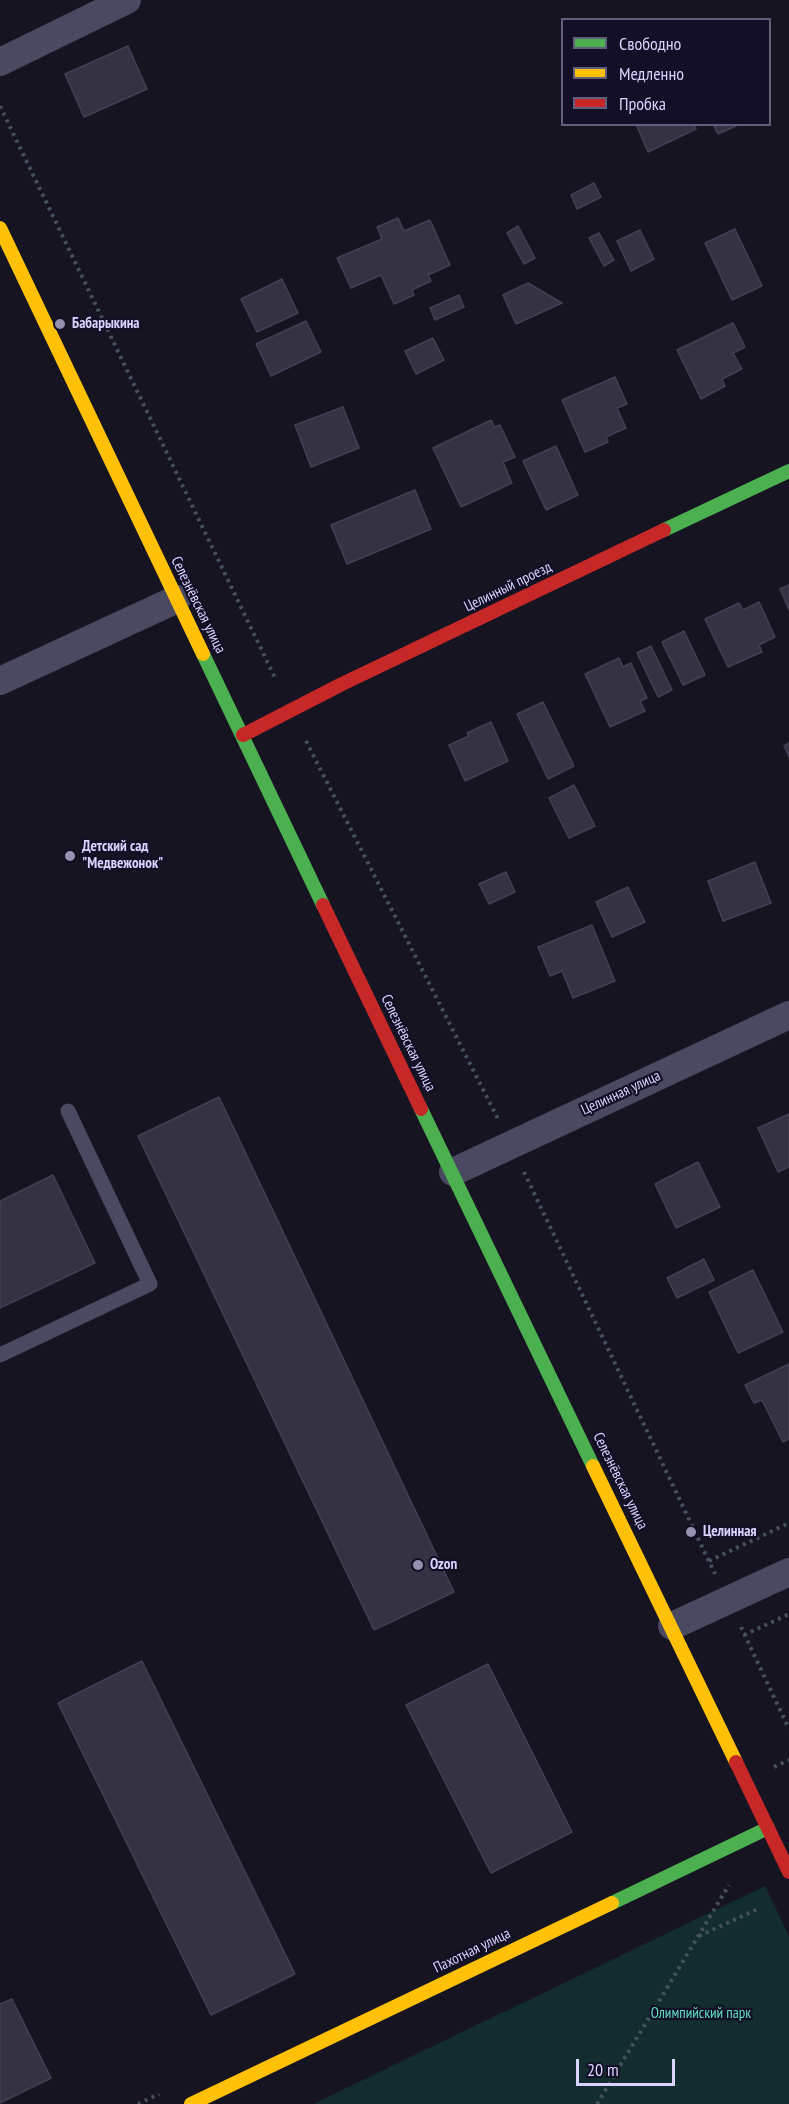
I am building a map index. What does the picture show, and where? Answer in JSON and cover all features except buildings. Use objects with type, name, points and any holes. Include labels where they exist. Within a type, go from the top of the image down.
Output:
[{"type":"street","points":[[0,62],[128,0]]},
{"type":"street","name":"Селезнёвская улица","points":[[0,228],[789,1872]]},
{"type":"street","name":"Целинный проезд","points":[[243,735],[789,471]]},
{"type":"street","points":[[0,681],[177,599]]},
{"type":"street","name":"Целинная улица","points":[[453,1172],[789,1014]]},
{"type":"street","points":[[672,1626],[789,1572]]},
{"type":"street","name":"Пахотная улица","points":[[191,2104],[768,1828]]},
{"type":"lane","points":[[0,1355],[150,1284],[68,1111]]},
{"type":"path","points":[[0,106],[290,711],[511,1145],[789,1729]]},
{"type":"path","points":[[709,1561],[789,1523]]},
{"type":"path","points":[[744,1635],[789,1614]]},
{"type":"path","points":[[597,2104],[736,1872],[726,1849]]},
{"type":"path","points":[[698,1936],[758,1909]]},
{"type":"green space","name":"Олимпийский парк","points":[[765,1886],[789,1936],[789,2104],[313,2104]]},
{"type":"traffic: fast","points":[[664,530],[789,471]]},
{"type":"traffic: fast","points":[[203,654],[323,905]]},
{"type":"traffic: fast","points":[[421,1109],[593,1466]]},
{"type":"traffic: fast","points":[[612,1903],[768,1828]]},
{"type":"traffic: slow","points":[[0,228],[203,654]]},
{"type":"traffic: slow","points":[[593,1466],[736,1762]]},
{"type":"traffic: slow","points":[[191,2104],[612,1903]]},
{"type":"traffic: jam","points":[[243,735],[342,684],[664,530]]},
{"type":"traffic: jam","points":[[323,905],[421,1109]]},
{"type":"traffic: jam","points":[[736,1762],[789,1872]]},
{"type":"place","name":"Бабарыкина","points":[[60,324]]},
{"type":"place","name":"Детский сад \"Медвежонок\"","points":[[70,856]]},
{"type":"place","name":"Целинная","points":[[691,1532]]},
{"type":"place","name":"Ozon","points":[[418,1565]]}]
